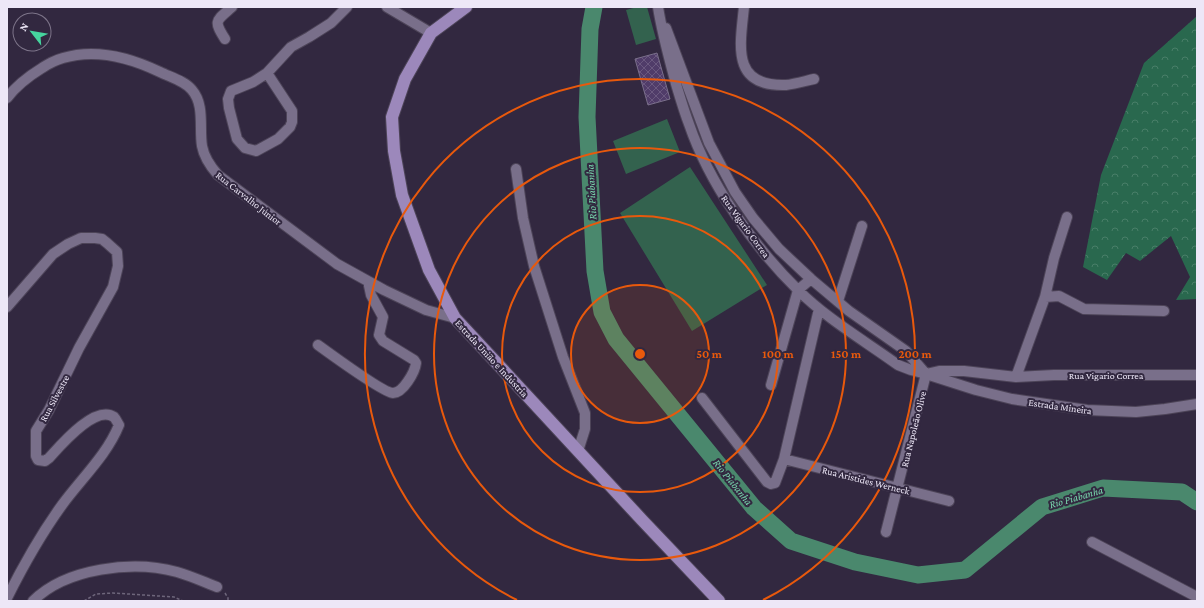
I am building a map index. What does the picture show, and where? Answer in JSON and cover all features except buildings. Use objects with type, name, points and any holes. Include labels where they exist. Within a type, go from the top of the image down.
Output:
[{"type":"main road","name":"Estrada União e Indústria","points":[[466,7],[431,33],[405,79],[392,117],[394,151],[402,195],[429,270],[455,318],[719,601]]},
{"type":"street","points":[[225,39],[217,27],[217,22],[220,17],[232,7]]},
{"type":"street","points":[[267,73],[292,111],[292,122],[290,127],[278,139],[256,150],[245,148],[237,139],[228,99],[231,91],[254,82],[267,73],[291,47],[331,23],[347,7]]},
{"type":"street","points":[[387,7],[431,33]]},
{"type":"street","points":[[744,7],[740,42],[744,65],[748,73],[756,80],[770,84],[787,85],[814,79]]},
{"type":"street","name":"Rua Vigario Correa","points":[[658,8],[709,143],[736,192],[753,218],[778,249],[811,279],[849,311],[906,351],[926,374]]},
{"type":"street","name":"Rua Vigario Correa","points":[[658,8],[668,55],[689,125],[719,188],[736,214],[761,249],[798,290],[818,309],[898,365],[926,374],[940,371],[964,371],[1016,377],[1197,375]]},
{"type":"street","name":"Rua Carvalho Júnior","points":[[7,98],[29,75],[64,58],[82,54],[109,55],[126,59],[149,67],[182,83],[192,89],[198,99],[202,146],[208,161],[218,174],[324,256],[337,264],[426,310],[455,318]]},
{"type":"street","points":[[697,144],[709,143]]},
{"type":"street","points":[[516,169],[523,218],[534,266],[563,357],[585,413],[585,429],[578,451]]},
{"type":"street","points":[[1016,377],[1045,297],[1054,258],[1067,217]]},
{"type":"street","points":[[838,302],[862,226]]},
{"type":"street","name":"Rua Silvestre","points":[[7,307],[53,254],[68,244],[81,238],[102,239],[117,252],[118,266],[113,287],[79,348],[49,410],[36,431],[36,456],[38,460],[44,461],[49,458],[71,433],[98,416],[108,415],[115,418],[119,425],[116,433],[106,448],[61,506],[41,535],[7,598]]},
{"type":"street","points":[[771,385],[798,290],[811,279]]},
{"type":"street","points":[[318,345],[379,387],[391,393],[403,388],[415,370],[416,363],[414,360],[383,340],[379,335],[384,317],[371,295],[368,281]]},
{"type":"street","points":[[1045,297],[1059,296],[1084,310],[1164,311]]},
{"type":"street","points":[[702,398],[767,482],[771,484],[775,483],[784,459],[818,309]]},
{"type":"street","name":"Estrada Mineira","points":[[926,374],[976,390],[1012,399],[1087,410],[1136,412],[1197,404]]},
{"type":"street","name":"Rua Napoleão Olive","points":[[886,532],[926,374]]},
{"type":"street","name":"Rua Aristides Werneck","points":[[784,459],[949,501]]},
{"type":"street","points":[[1092,542],[1197,597]]},
{"type":"street","points":[[33,601],[54,585],[88,572],[112,568],[137,567],[177,572],[217,587]]},
{"type":"path","points":[[84,601],[96,594],[113,593],[174,597],[183,601]]},
{"type":"green space","points":[[637,7],[647,7],[656,39],[636,45],[626,10]]},
{"type":"green space","points":[[1197,16],[1197,299],[1176,300],[1190,277],[1171,236],[1140,261],[1126,253],[1107,280],[1083,267],[1101,175],[1144,63]]},
{"type":"green space","points":[[667,119],[680,152],[626,174],[613,141]]},
{"type":"green space","points":[[690,167],[767,285],[692,331],[620,213]]},
{"type":"waterway","name":"Rio Piabanha","points":[[594,7],[590,29],[587,117],[595,271],[602,312],[616,339],[754,508],[791,541],[855,562],[918,575],[965,570],[1042,507],[1103,488],[1182,492],[1197,502]]}]
